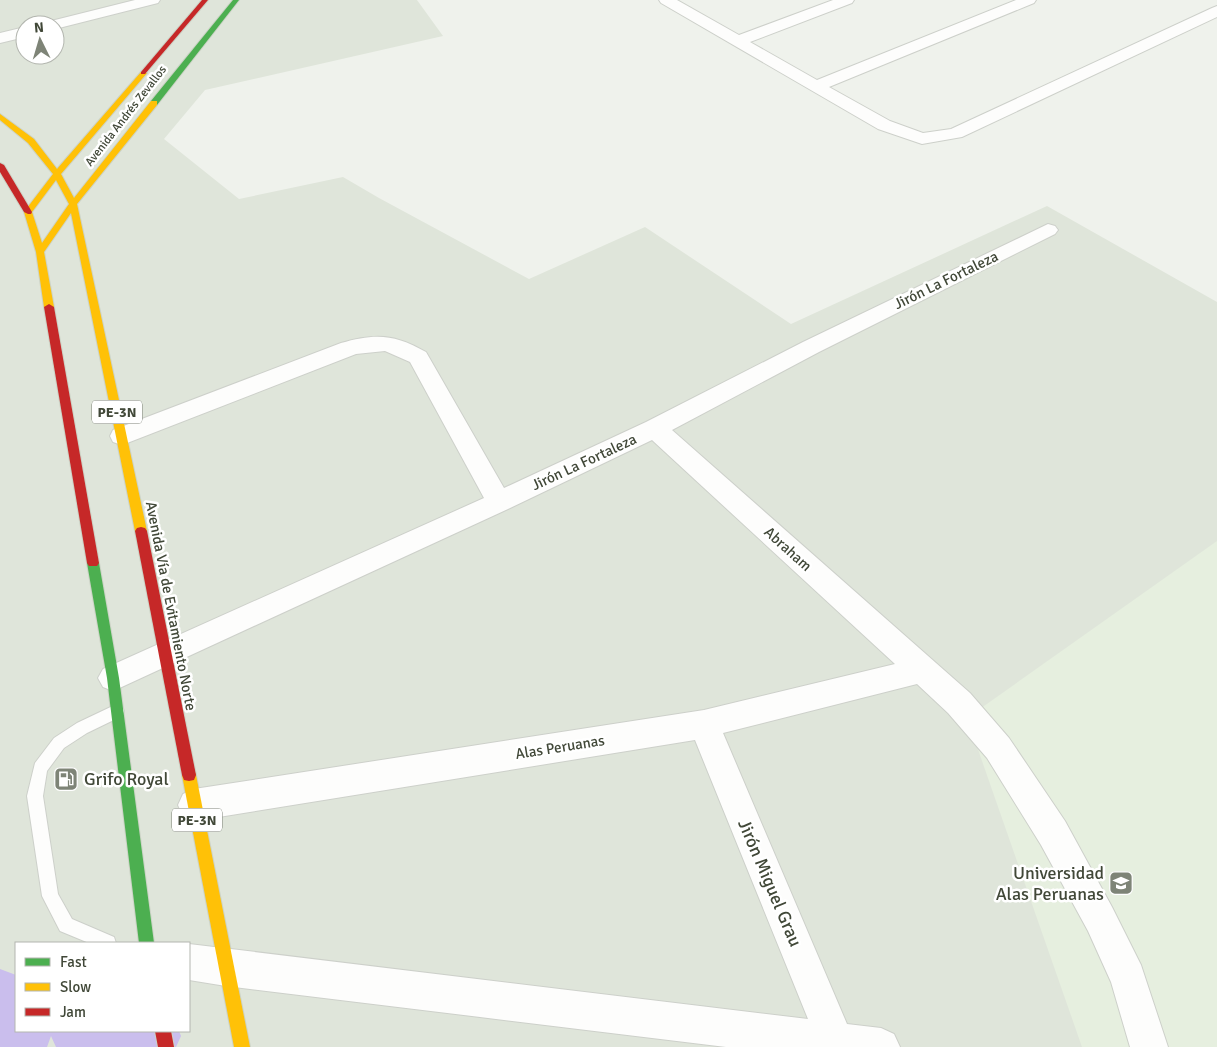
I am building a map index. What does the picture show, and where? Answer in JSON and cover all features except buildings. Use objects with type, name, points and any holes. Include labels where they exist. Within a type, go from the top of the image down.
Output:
[{"type":"main road","name":"Avenida Andrés Zevallos","points":[[28,212],[57,174],[206,0]]},
{"type":"main road","name":"Avenida Andrés Zevallos","points":[[40,252],[74,204],[236,0]]},
{"type":"main road","name":"Avenida Vía de Evitamiento Norte","points":[[0,116],[31,141],[57,174],[74,204],[122,436],[242,1047]]},
{"type":"main road","points":[[0,165],[28,212],[40,252],[113,678],[147,942]]},
{"type":"main road","points":[[164,1032],[166,1047]]},
{"type":"street","points":[[102,0],[119,8]]},
{"type":"street","points":[[65,22],[153,0]]},
{"type":"street","points":[[666,0],[884,125],[922,139],[956,133],[1217,11]]},
{"type":"street","points":[[738,41],[847,0]]},
{"type":"street","points":[[816,86],[1015,2]]},
{"type":"street","points":[[0,38],[15,34]]},
{"type":"street","name":"Jirón La Fortaleza","points":[[113,678],[499,502],[655,428],[1048,230]]},
{"type":"street","points":[[122,436],[349,348],[367,342],[388,342],[403,347],[418,357],[499,502]]},
{"type":"street","name":"Abraham","points":[[655,428],[959,703],[998,748],[1053,833],[1100,918],[1128,978],[1149,1047]]},
{"type":"street","name":"Alas Peruanas","points":[[194,805],[704,724],[922,670]]},
{"type":"street","name":"Jirón Miguel Grau","points":[[704,724],[836,1042]]},
{"type":"street","points":[[190,962],[228,978],[881,1047]]},
{"type":"lane","points":[[106,942],[66,925],[50,896],[35,796],[40,768],[59,743],[82,728],[117,711]]},
{"type":"shaded area","points":[[0,0],[417,0],[443,36],[205,90],[164,139],[239,199],[343,177],[529,279],[645,227],[791,324],[1047,206],[1217,302],[1217,1047],[0,1047]]},
{"type":"shaded area","name":"Universidad Alas Peruanas","points":[[1217,541],[1217,1047],[1082,1047],[967,718]]},
{"type":"waterway","points":[[0,1010],[15,1020]]},
{"type":"waterway","points":[[101,1032],[139,1036]]},
{"type":"traffic: fast","points":[[154,103],[236,0]]},
{"type":"traffic: fast","points":[[93,563],[113,678],[147,942]]},
{"type":"traffic: slow","points":[[49,307],[40,252],[28,212],[57,174],[143,73]]},
{"type":"traffic: slow","points":[[40,252],[73,204],[154,103]]},
{"type":"traffic: slow","points":[[0,116],[31,141],[57,174]]},
{"type":"traffic: slow","points":[[57,174],[73,204],[141,531]]},
{"type":"traffic: slow","points":[[189,775],[242,1047]]},
{"type":"traffic: jam","points":[[143,73],[205,0]]},
{"type":"traffic: jam","points":[[0,165],[28,212]]},
{"type":"traffic: jam","points":[[49,307],[93,563]]},
{"type":"traffic: jam","points":[[141,531],[189,775]]},
{"type":"traffic: jam","points":[[163,1032],[166,1047]]},
{"type":"place","name":"Grifo Royal","points":[[66,779]]},
{"type":"place","name":"Universidad Alas Peruanas","points":[[1121,883]]}]
